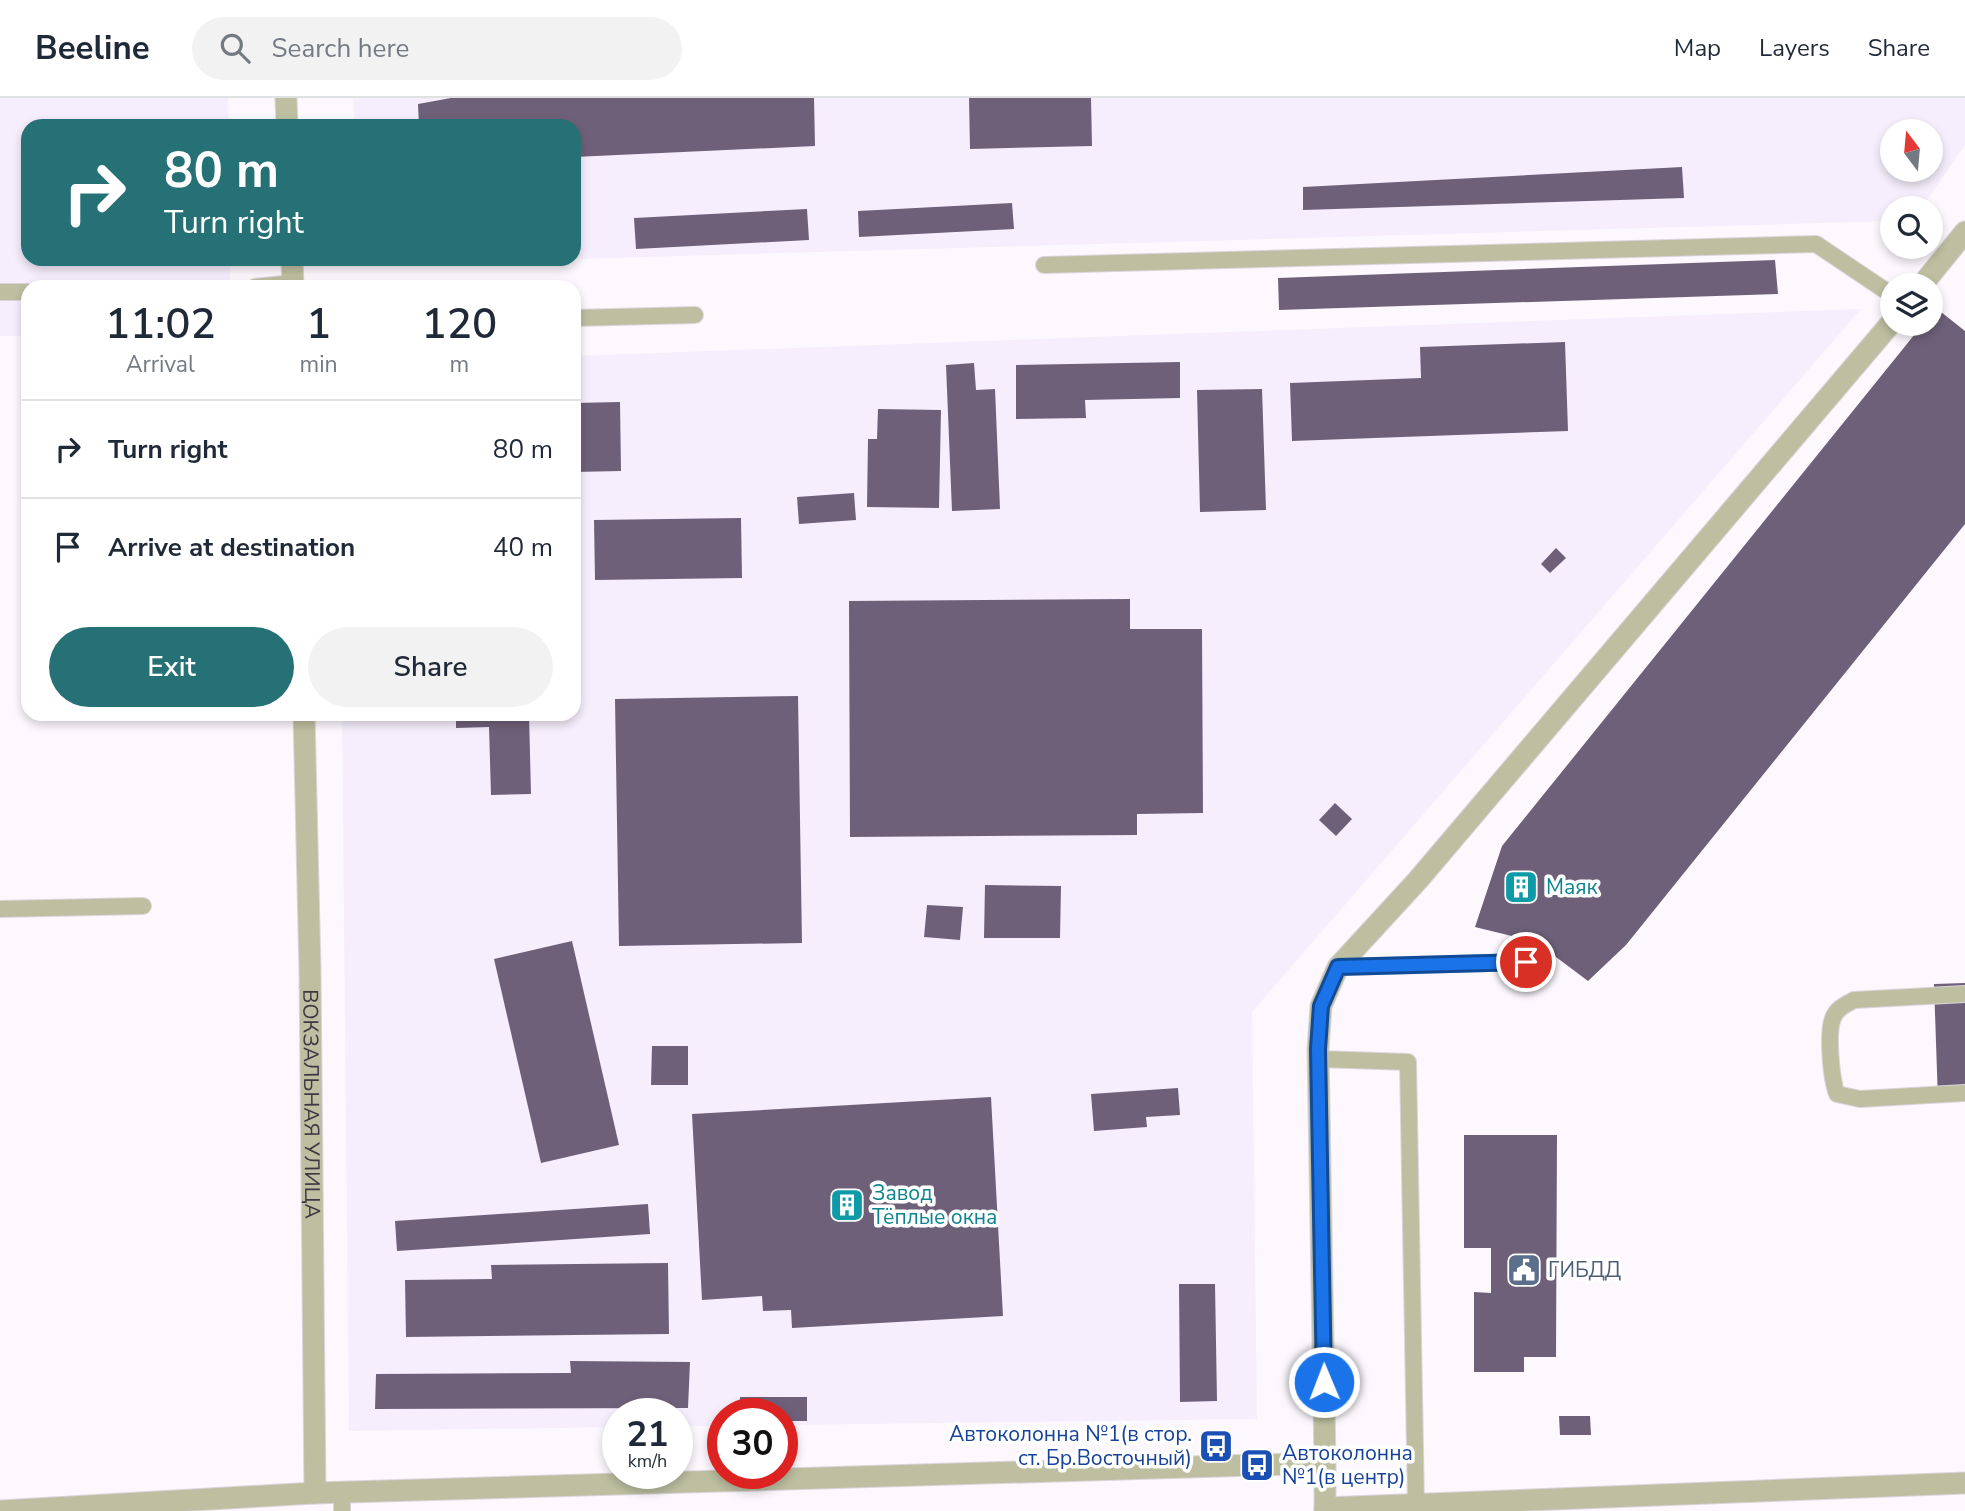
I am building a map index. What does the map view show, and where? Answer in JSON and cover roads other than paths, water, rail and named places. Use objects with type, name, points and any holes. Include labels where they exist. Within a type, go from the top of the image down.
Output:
[{"type":"street","points":[[286,98],[287,119]]},
{"type":"street","points":[[1932,273],[1965,232]]},
{"type":"street","points":[[1880,336],[1418,880],[1338,967],[1321,1006],[1319,1059],[1325,1510],[1416,1504],[1965,1483]]},
{"type":"street","name":"ВОКЗАЛЬНАЯ УЛИЦА","points":[[304,721],[310,971],[315,1493]]},
{"type":"street","points":[[1,1511],[315,1493],[342,1502],[1325,1463]]},
{"type":"lane","points":[[1044,265],[1816,244],[1880,287]]},
{"type":"lane","points":[[0,292],[21,292]]},
{"type":"lane","points":[[581,318],[695,315]]},
{"type":"lane","points":[[0,909],[143,906]]},
{"type":"lane","points":[[1338,967],[1526,962]]},
{"type":"lane","points":[[1965,994],[1854,1000],[1840,1008],[1832,1019],[1832,1080],[1837,1094],[1860,1099],[1965,1093]]},
{"type":"lane","points":[[1319,1059],[1408,1062],[1416,1504]]},
{"type":"place","name":"Маяк","points":[[1521,887]]},
{"type":"place","name":"Завод Тёплые окна","points":[[847,1205]]},
{"type":"place","name":"ГИБДД","points":[[1524,1270]]},
{"type":"place","name":"Автоколонна №1(в стор. ст. Бр.Восточный)","points":[[1216,1446]]},
{"type":"place","name":"Автоколонна №1(в центр)","points":[[1257,1465]]}]
